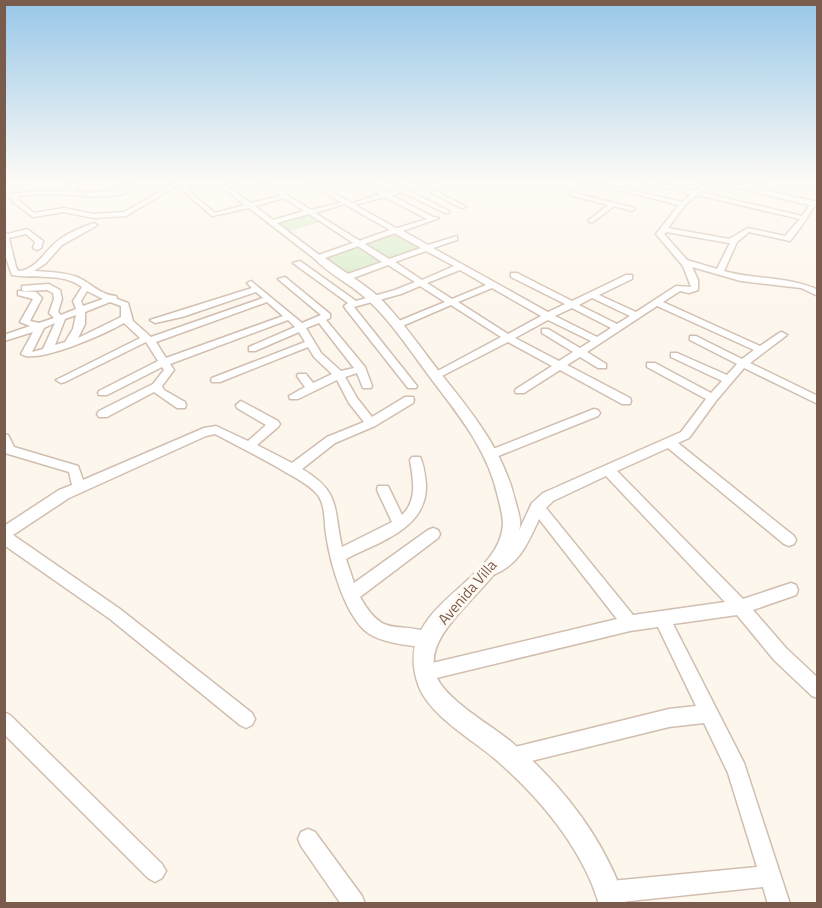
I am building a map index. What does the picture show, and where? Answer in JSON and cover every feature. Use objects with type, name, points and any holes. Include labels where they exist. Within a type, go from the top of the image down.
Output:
[{"type":"street","name":"Avenida Villa","points":[[275,223],[375,300],[464,409],[492,454],[502,481],[512,527],[505,546],[484,575],[443,616],[427,640],[420,655],[424,673]]},
{"type":"street","points":[[327,223],[508,338],[626,401]]},
{"type":"street","points":[[384,223],[548,316],[597,340]]},
{"type":"street","points":[[318,257],[419,223]]},
{"type":"street","points":[[520,391],[655,302],[679,288],[689,290],[695,288],[693,277],[684,262],[661,236],[668,223]]},
{"type":"street","points":[[663,229],[732,241],[748,230],[787,239],[799,223]]},
{"type":"street","points":[[28,272],[43,261],[59,243],[94,225]]},
{"type":"street","points":[[37,248],[39,241],[27,231],[5,236],[9,269],[62,274],[125,305],[126,318],[148,340],[169,370],[157,386],[103,414]]},
{"type":"street","points":[[345,278],[454,238]]},
{"type":"street","points":[[719,273],[734,243],[732,241]]},
{"type":"street","points":[[684,262],[748,280],[803,286],[818,294]]},
{"type":"street","points":[[297,263],[354,304]]},
{"type":"street","points":[[412,386],[348,306],[375,300],[460,267]]},
{"type":"street","points":[[514,275],[616,327]]},
{"type":"street","points":[[436,376],[548,316],[629,277]]},
{"type":"street","points":[[252,349],[327,316],[282,279]]},
{"type":"street","points":[[397,325],[492,285]]},
{"type":"street","points":[[155,320],[179,315],[254,286],[301,327],[317,355],[339,375],[352,400],[371,423]]},
{"type":"street","points":[[67,346],[80,328],[82,311],[77,301],[86,287]]},
{"type":"street","points":[[40,326],[26,322],[38,298],[23,291],[53,288],[58,299],[53,314],[61,319]]},
{"type":"street","points":[[592,295],[637,316]]},
{"type":"street","points":[[4,338],[61,319],[113,298]]},
{"type":"street","points":[[61,380],[148,340],[267,298]]},
{"type":"street","points":[[655,302],[761,350]]},
{"type":"street","points":[[103,393],[165,363],[288,317]]},
{"type":"street","points":[[40,326],[26,354],[31,355],[67,346],[108,329],[126,318]]},
{"type":"street","points":[[47,351],[61,319]]},
{"type":"street","points":[[321,319],[361,369],[367,386]]},
{"type":"street","points":[[545,331],[602,366]]},
{"type":"street","points":[[484,575],[512,554],[537,507],[548,497],[685,435],[712,398],[744,362],[782,335]]},
{"type":"street","points":[[693,338],[818,401]]},
{"type":"street","points":[[216,380],[310,342]]},
{"type":"street","points":[[674,355],[729,380]]},
{"type":"street","points":[[651,365],[712,398]]},
{"type":"street","points":[[294,396],[339,375],[361,369]]},
{"type":"street","points":[[302,376],[312,388]]},
{"type":"street","points":[[157,386],[164,396],[181,405]]},
{"type":"street","points":[[292,470],[332,440],[371,423],[409,400]]},
{"type":"street","points":[[241,405],[274,424],[248,447]]},
{"type":"street","points":[[492,454],[594,413]]},
{"type":"street","points":[[246,719],[115,614],[4,536],[64,494],[204,432],[216,430],[292,470],[323,492],[329,510],[337,556],[351,594],[365,619],[376,630],[427,640]]},
{"type":"street","points":[[4,438],[9,450],[18,454],[58,462],[74,469],[79,487]]},
{"type":"street","points":[[670,443],[789,540]]},
{"type":"street","points":[[337,556],[400,524],[412,515],[418,498],[419,476],[416,460]]},
{"type":"street","points":[[608,470],[740,607],[780,654],[818,690]]},
{"type":"street","points":[[383,490],[400,524]]},
{"type":"street","points":[[537,507],[630,623]]},
{"type":"street","points":[[351,594],[433,534]]},
{"type":"street","points":[[769,876],[612,898],[586,846],[564,813],[511,757],[473,728],[429,686],[424,673],[630,623],[740,607],[791,590]]},
{"type":"street","points":[[662,618],[737,770],[779,903]]},
{"type":"street","points":[[511,757],[669,718],[709,714]]},
{"type":"street","points":[[4,721],[155,871]]},
{"type":"street","points":[[308,839],[354,903]]},
{"type":"green space","points":[[274,223],[315,223],[287,232]]},
{"type":"green space","points":[[396,232],[423,248],[388,261],[362,244]]},
{"type":"green space","points":[[358,245],[385,262],[345,278],[318,257]]}]
